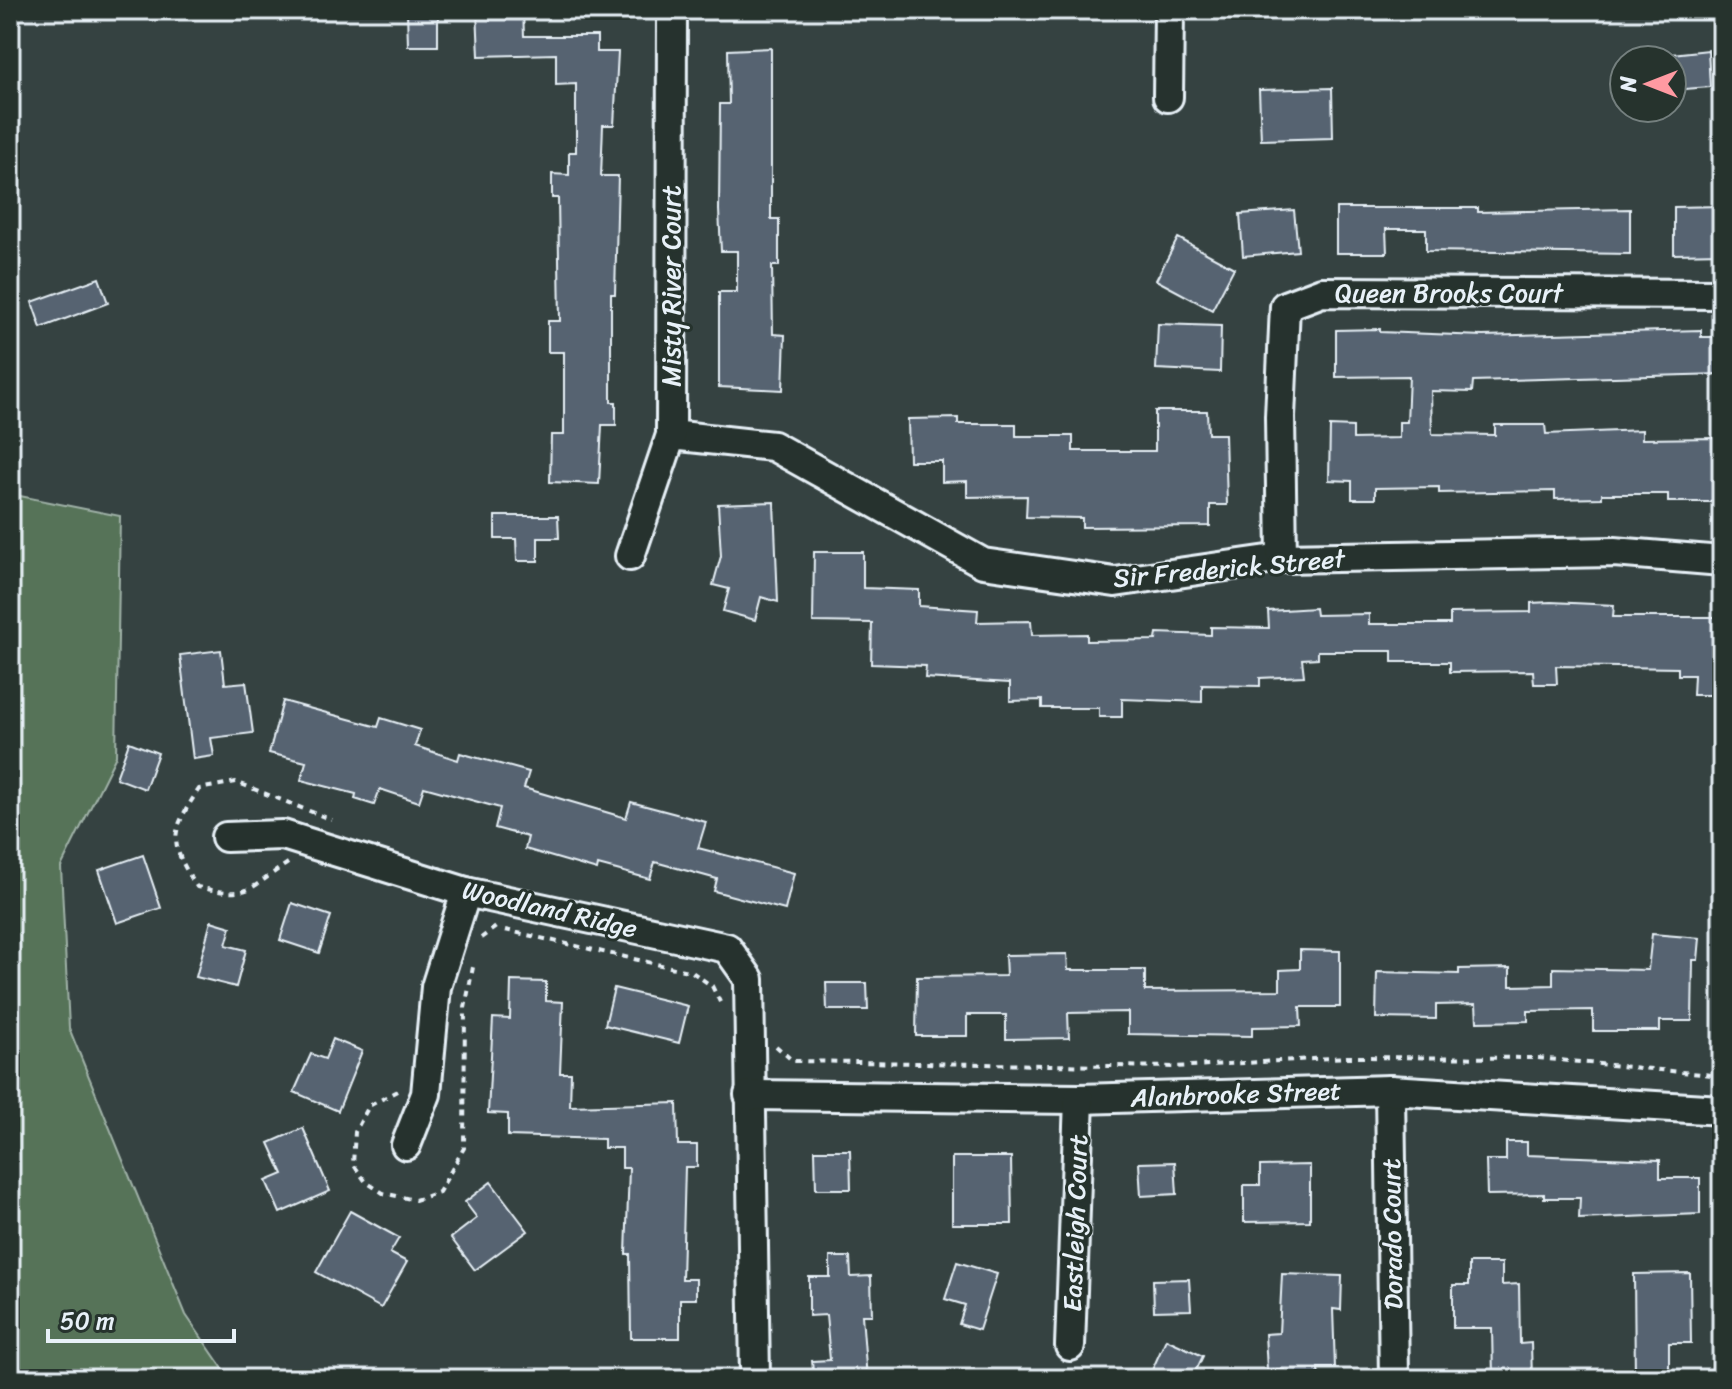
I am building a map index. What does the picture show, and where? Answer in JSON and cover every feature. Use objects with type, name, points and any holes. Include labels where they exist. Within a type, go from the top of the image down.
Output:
[{"type":"street","name":"Misty River Court","points":[[630,556],[671,435],[672,10]]},
{"type":"street","points":[[1168,97],[1169,10]]},
{"type":"street","name":"Queen Brooks Court","points":[[1282,558],[1280,372],[1285,306],[1322,292],[1722,294]]},
{"type":"street","name":"Sir Frederick Street","points":[[671,435],[773,446],[983,563],[1115,582],[1282,558],[1614,552],[1722,561]]},
{"type":"street","name":"Woodland Ridge","points":[[226,837],[283,835],[466,892],[727,948],[749,979],[755,1379]]},
{"type":"street","points":[[406,1145],[426,1094],[436,987],[466,892]]},
{"type":"street","name":"Alanbrooke Street","points":[[749,1095],[1079,1099],[1390,1090],[1722,1110]]},
{"type":"street","name":"Dorado Court","points":[[1390,1090],[1394,1379]]},
{"type":"street","name":"Eastleigh Court","points":[[1070,1346],[1079,1099]]},
{"type":"path","points":[[302,867],[288,863],[255,888],[228,894],[197,887],[177,856],[177,822],[199,789],[236,782],[343,825]]},
{"type":"path","points":[[479,943],[483,935],[496,927],[692,972],[712,986],[723,1008]]},
{"type":"path","points":[[402,1083],[395,1093],[369,1106],[355,1132],[353,1164],[366,1182],[383,1193],[415,1200],[439,1192],[464,1148],[465,1008],[476,952]]},
{"type":"path","points":[[777,1034],[776,1047],[793,1061],[1175,1067],[1348,1057],[1538,1058],[1722,1076]]},
{"type":"green space","points":[[10,494],[120,516],[116,756],[61,867],[69,1028],[186,1315],[230,1379],[10,1379]]},
{"type":"building","points":[[407,10],[438,10],[438,46],[408,46]]},
{"type":"building","points":[[477,10],[523,10],[524,36],[597,36],[597,52],[618,52],[614,125],[603,125],[601,176],[618,176],[615,294],[611,294],[611,402],[616,402],[616,425],[602,425],[599,484],[550,482],[551,435],[564,435],[564,352],[548,352],[548,321],[560,321],[558,198],[552,198],[552,174],[569,175],[569,152],[576,152],[576,84],[556,85],[556,54],[479,56]]},
{"type":"building","points":[[771,48],[771,219],[779,219],[779,266],[772,266],[773,334],[785,335],[783,390],[719,387],[719,292],[737,292],[737,251],[721,251],[719,210],[720,104],[729,104],[728,50]]},
{"type":"building","points":[[1708,50],[1710,87],[1688,89],[1688,52]]},
{"type":"building","points":[[1332,88],[1333,138],[1261,140],[1259,90]]},
{"type":"building","points":[[1722,206],[1722,253],[1674,254],[1674,207]]},
{"type":"building","points":[[1336,208],[1478,208],[1478,212],[1630,209],[1630,254],[1426,251],[1426,229],[1386,229],[1387,253],[1336,253]]},
{"type":"building","points":[[1294,210],[1298,251],[1243,256],[1240,214]]},
{"type":"building","points":[[1178,238],[1234,268],[1212,310],[1156,280]]},
{"type":"building","points":[[99,278],[108,303],[41,328],[32,302]]},
{"type":"building","points":[[1158,324],[1221,326],[1220,372],[1156,369]]},
{"type":"building","points":[[1380,329],[1380,332],[1483,336],[1701,330],[1701,337],[1722,337],[1722,374],[1473,381],[1472,392],[1431,391],[1432,434],[1495,435],[1495,425],[1545,425],[1546,434],[1642,430],[1642,439],[1715,438],[1715,502],[1668,502],[1668,494],[1602,494],[1602,498],[1555,499],[1555,491],[1439,493],[1439,487],[1375,488],[1375,499],[1352,499],[1352,481],[1329,480],[1330,426],[1353,427],[1353,439],[1399,438],[1399,422],[1407,422],[1409,376],[1336,377],[1336,330]]},
{"type":"building","points":[[1155,411],[1207,411],[1208,434],[1225,434],[1227,505],[1210,505],[1210,526],[1082,527],[1082,518],[1026,517],[1027,496],[967,497],[967,481],[942,482],[942,461],[909,461],[908,419],[958,418],[958,424],[1016,424],[1016,436],[1073,436],[1073,451],[1155,451]]},
{"type":"building","points":[[774,502],[778,602],[761,597],[755,620],[723,611],[729,589],[713,585],[721,556],[718,504]]},
{"type":"building","points":[[495,516],[558,516],[559,538],[538,538],[538,561],[517,561],[516,539],[495,539]]},
{"type":"building","points":[[814,552],[863,552],[863,588],[919,590],[919,606],[978,610],[977,622],[1031,621],[1032,635],[1087,634],[1087,641],[1156,640],[1157,633],[1211,635],[1211,627],[1269,628],[1268,611],[1315,608],[1316,615],[1369,614],[1369,624],[1450,624],[1450,613],[1531,612],[1531,603],[1551,602],[1614,605],[1613,617],[1722,617],[1722,695],[1693,695],[1694,675],[1678,675],[1678,668],[1556,666],[1557,684],[1534,684],[1533,671],[1450,672],[1450,662],[1392,662],[1392,651],[1318,651],[1318,658],[1302,659],[1304,676],[1260,678],[1260,686],[1202,685],[1202,702],[1122,699],[1122,717],[1099,717],[1099,708],[1042,708],[1042,700],[1010,701],[1010,683],[925,678],[926,666],[871,664],[872,623],[813,622]]},
{"type":"building","points":[[221,650],[225,684],[246,682],[253,733],[211,738],[214,756],[193,759],[180,655]]},
{"type":"building","points":[[283,701],[378,727],[381,718],[420,730],[415,746],[458,760],[460,753],[529,772],[524,788],[626,818],[631,802],[706,822],[698,848],[794,873],[785,910],[714,891],[717,879],[655,862],[650,879],[598,865],[597,870],[525,849],[528,837],[495,828],[500,808],[424,787],[419,802],[380,789],[374,805],[355,799],[356,794],[301,780],[306,762],[269,753]]},
{"type":"building","points":[[129,742],[158,753],[145,789],[116,778]]},
{"type":"building","points":[[143,855],[161,908],[117,923],[99,870]]},
{"type":"building","points":[[292,903],[331,916],[319,953],[280,940]]},
{"type":"building","points":[[211,921],[231,927],[226,945],[246,950],[236,987],[196,977]]},
{"type":"building","points":[[1652,934],[1700,938],[1698,960],[1693,960],[1692,1021],[1660,1021],[1660,1031],[1593,1031],[1593,1010],[1528,1011],[1528,1021],[1477,1022],[1476,1004],[1436,1005],[1436,1019],[1376,1018],[1377,972],[1459,974],[1459,969],[1510,968],[1510,986],[1553,985],[1553,968],[1648,970]]},
{"type":"building","points":[[1300,950],[1340,951],[1340,1007],[1300,1007],[1301,1026],[1252,1027],[1252,1036],[1128,1034],[1128,1012],[1068,1013],[1069,1038],[1006,1039],[1006,1015],[967,1015],[967,1036],[916,1036],[917,977],[1006,976],[1005,955],[1067,954],[1068,970],[1145,970],[1145,991],[1280,990],[1280,970],[1300,969]]},
{"type":"building","points":[[511,981],[546,982],[546,1001],[563,1002],[560,1073],[571,1073],[570,1106],[677,1103],[678,1145],[697,1145],[697,1167],[685,1167],[682,1279],[696,1279],[696,1299],[680,1299],[680,1338],[631,1338],[630,1254],[626,1254],[629,1168],[622,1168],[622,1148],[604,1148],[604,1139],[508,1136],[508,1114],[488,1113],[493,1018],[510,1019]]},
{"type":"building","points":[[826,983],[867,983],[868,1010],[827,1010]]},
{"type":"building","points":[[614,988],[688,1006],[679,1043],[605,1025]]},
{"type":"building","points":[[333,1039],[362,1051],[338,1111],[294,1092],[311,1054],[325,1059]]},
{"type":"building","points":[[303,1128],[330,1191],[280,1213],[266,1181],[283,1174],[269,1143]]},
{"type":"building","points":[[1506,1142],[1527,1142],[1527,1155],[1660,1160],[1660,1178],[1700,1178],[1700,1214],[1579,1219],[1580,1198],[1544,1198],[1544,1194],[1487,1195],[1486,1160],[1506,1160]]},
{"type":"building","points":[[815,1150],[850,1150],[851,1189],[816,1189]]},
{"type":"building","points":[[952,1157],[1011,1157],[1012,1224],[952,1224]]},
{"type":"building","points":[[1175,1162],[1177,1194],[1141,1196],[1139,1163]]},
{"type":"building","points":[[1310,1165],[1310,1221],[1244,1222],[1244,1185],[1260,1185],[1260,1166]]},
{"type":"building","points":[[491,1182],[528,1231],[475,1270],[451,1238],[477,1218],[465,1202]]},
{"type":"building","points":[[350,1211],[399,1238],[390,1253],[407,1262],[381,1308],[316,1272]]},
{"type":"building","points":[[830,1257],[850,1257],[851,1277],[871,1276],[872,1315],[862,1315],[867,1379],[814,1379],[812,1361],[830,1360],[826,1315],[809,1316],[809,1277],[830,1277]]},
{"type":"building","points":[[957,1262],[997,1274],[979,1330],[959,1324],[965,1305],[945,1299]]},
{"type":"building","points":[[1469,1263],[1502,1263],[1502,1285],[1519,1284],[1520,1344],[1531,1343],[1532,1379],[1493,1379],[1492,1328],[1453,1328],[1453,1285],[1469,1285]]},
{"type":"building","points":[[1690,1273],[1691,1343],[1669,1343],[1669,1379],[1635,1379],[1634,1274]]},
{"type":"building","points":[[1282,1274],[1342,1276],[1341,1310],[1333,1309],[1335,1368],[1318,1368],[1319,1379],[1284,1379],[1284,1370],[1267,1370],[1265,1334],[1279,1333]]},
{"type":"building","points":[[1189,1279],[1191,1310],[1154,1311],[1153,1280]]},
{"type":"building","points":[[1166,1339],[1203,1356],[1192,1379],[1148,1379]]}]
